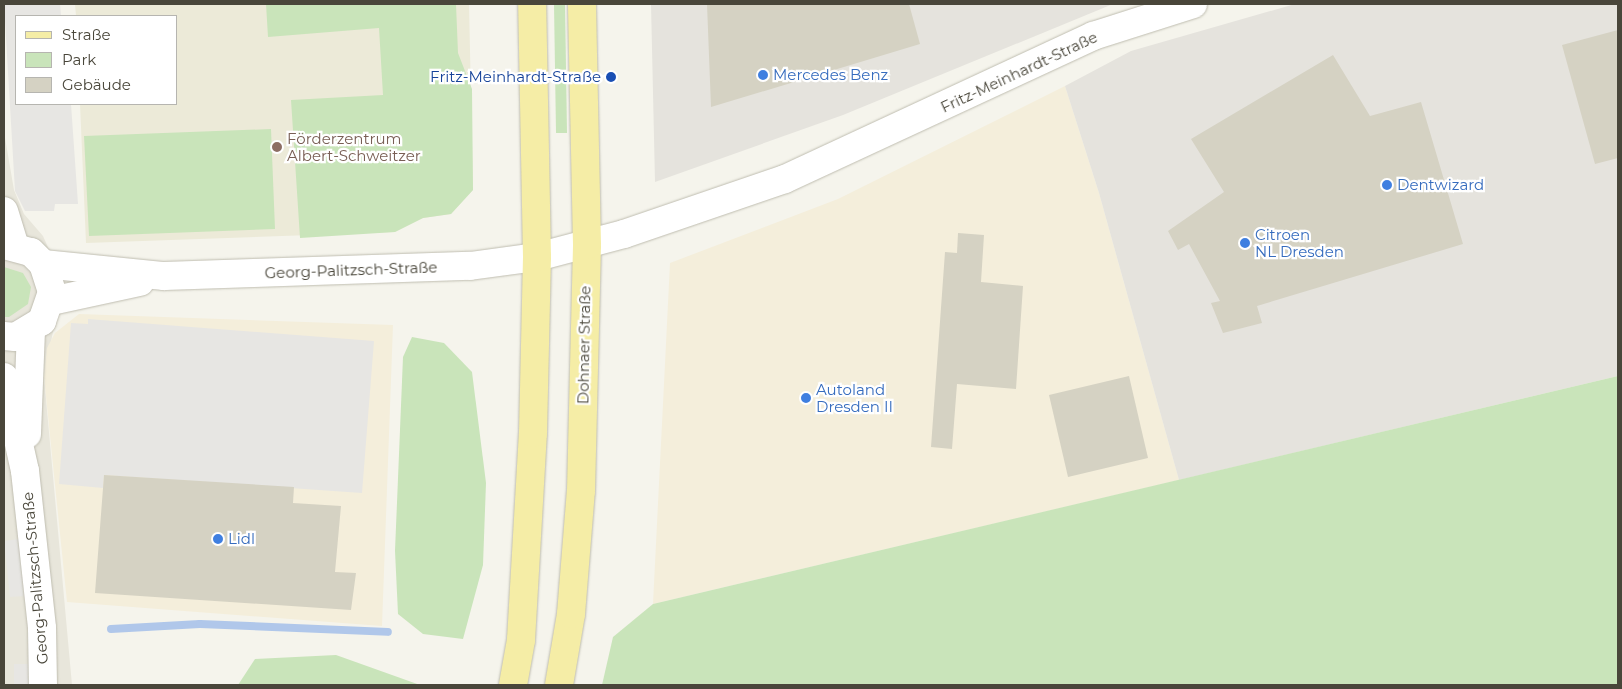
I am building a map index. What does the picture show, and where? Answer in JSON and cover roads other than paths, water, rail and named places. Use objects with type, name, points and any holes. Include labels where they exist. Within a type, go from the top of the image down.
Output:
[{"type":"main road","points":[[513,685],[521,640],[533,433],[537,257],[532,4]]},
{"type":"main road","name":"Dohnaer Straße","points":[[559,685],[571,614],[581,491],[587,245],[582,4]]},
{"type":"street","name":"Fritz-Meinhardt-Straße","points":[[537,257],[587,245],[785,179],[1093,36],[1193,4]]},
{"type":"street","points":[[4,211],[9,245],[31,252],[44,264],[50,277],[51,302],[42,321],[31,330],[4,336]]},
{"type":"street","name":"Georg-Palitzsch-Straße","points":[[44,264],[164,276],[470,266],[537,257]]},
{"type":"street","name":"Georg-Palitzsch-Straße","points":[[51,302],[164,276]]},
{"type":"street","name":"Georg-Palitzsch-Straße","points":[[25,471],[31,330]]},
{"type":"street","name":"Georg-Palitzsch-Straße","points":[[4,377],[25,471],[42,628],[43,685]]},
{"type":"waterway","points":[[111,629],[200,624],[388,632]]},
{"type":"place","name":"Mercedes Benz","points":[[763,75]]},
{"type":"place","name":"Fritz-Meinhardt-Straße","points":[[611,77]]},
{"type":"place","name":"Förderzentrum Albert-Schweitzer","points":[[277,147]]},
{"type":"place","name":"Dentwizard","points":[[1387,185]]},
{"type":"place","name":"Citroen NL Dresden","points":[[1245,243]]},
{"type":"place","name":"Autoland Dresden II","points":[[806,398]]},
{"type":"place","name":"Lidl","points":[[218,539]]}]
